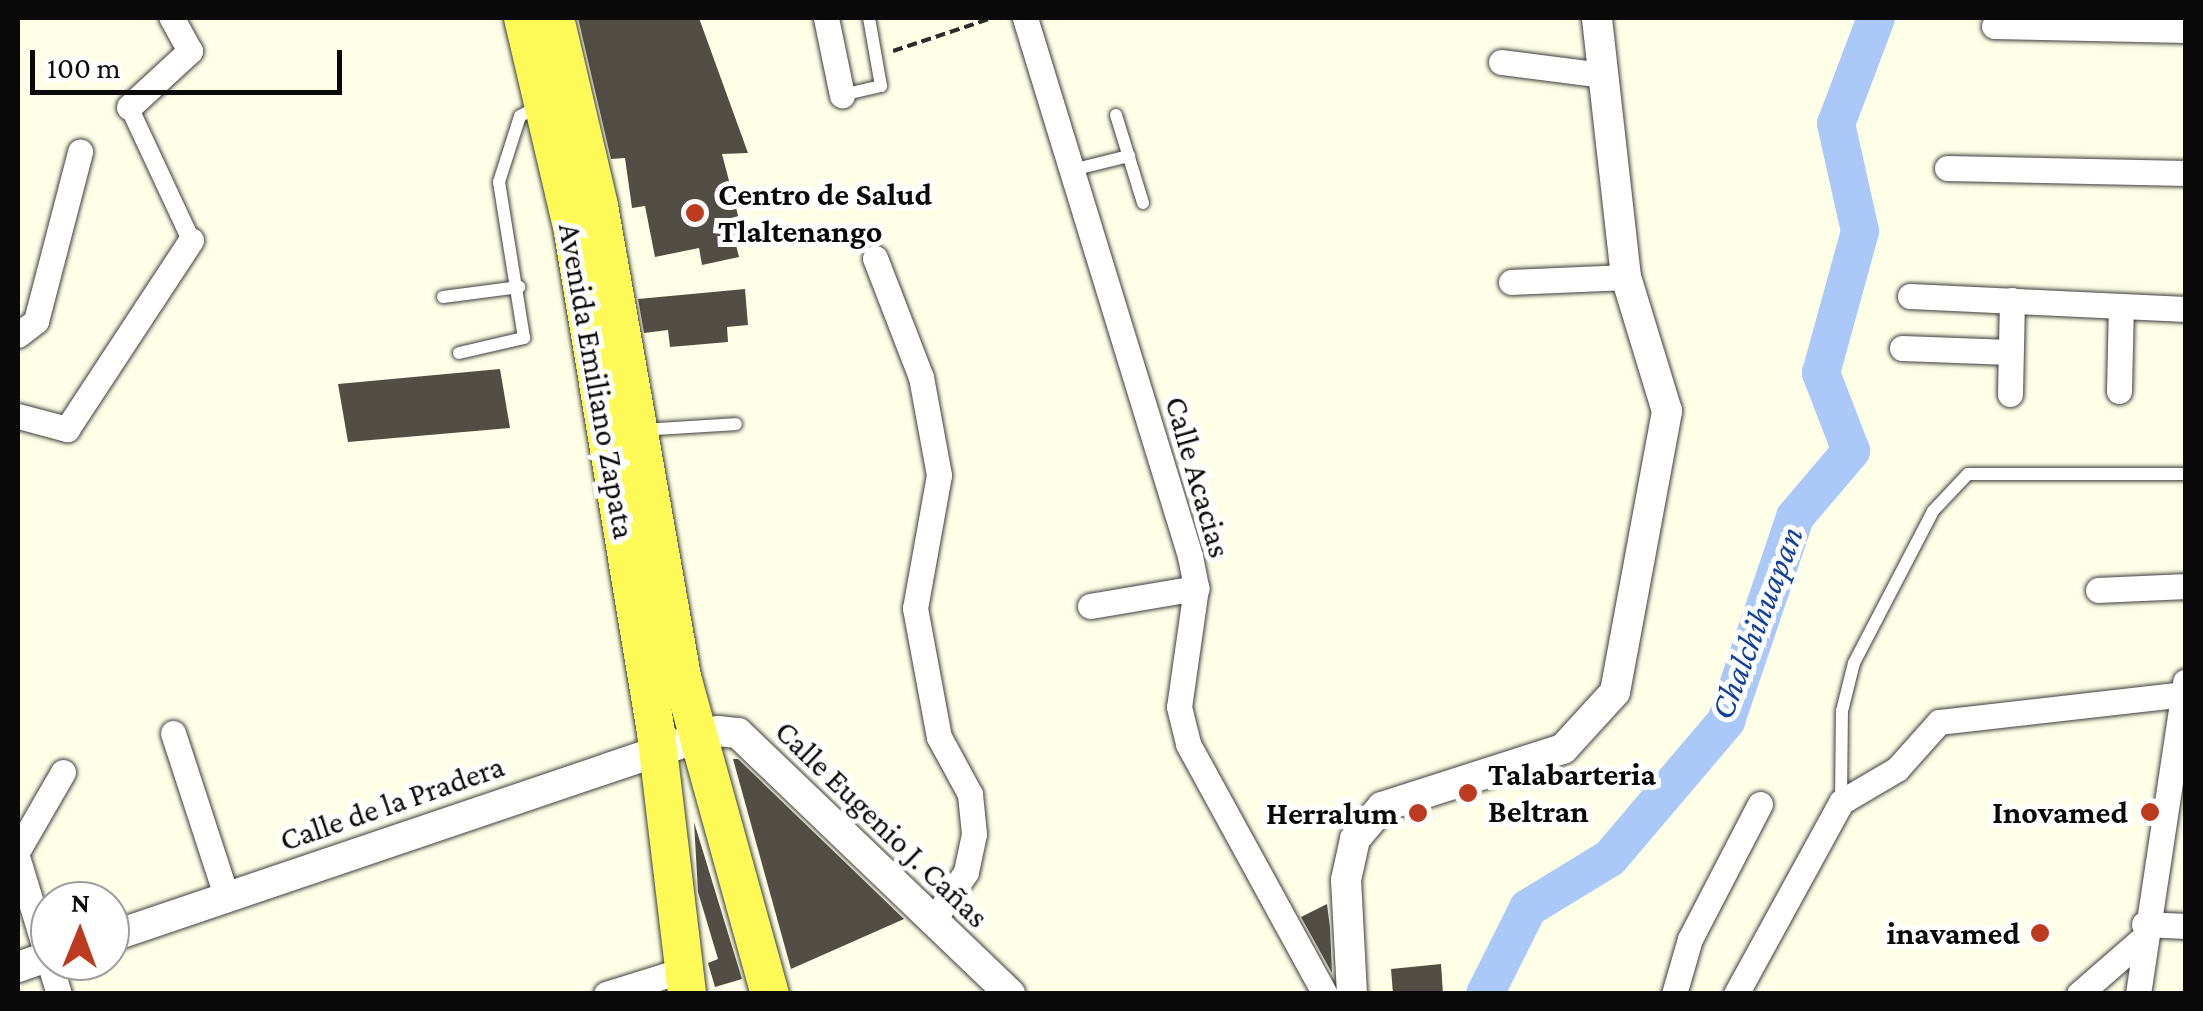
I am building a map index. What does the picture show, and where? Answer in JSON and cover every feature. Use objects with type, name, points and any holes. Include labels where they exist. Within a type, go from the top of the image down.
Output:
[{"type":"main road","name":"Avenida Emiliano Zapata","points":[[523,18],[559,102],[638,430],[696,733],[770,994]]},
{"type":"main road","name":"Avenida Emiliano Zapata","points":[[555,18],[559,102],[657,746],[685,982]]},
{"type":"street","points":[[18,416],[68,429],[192,240],[129,107],[190,50],[172,18]]},
{"type":"street","points":[[826,18],[842,96]]},
{"type":"street","name":"Calle Acacias","points":[[1026,18],[1196,588],[1180,707],[1188,744],[1324,994]]},
{"type":"street","points":[[1352,994],[1346,880],[1355,838],[1382,807],[1563,749],[1615,692],[1667,411],[1626,277],[1597,18]]},
{"type":"street","points":[[1994,26],[2062,22],[2186,30]]},
{"type":"street","points":[[1501,62],[1603,75]]},
{"type":"street","points":[[18,335],[36,321],[80,152]]},
{"type":"street","points":[[1947,168],[2186,173]]},
{"type":"street","points":[[875,258],[920,377],[939,475],[915,608],[938,737],[970,794],[974,834],[966,872],[932,922]]},
{"type":"street","points":[[1511,282],[1626,277]]},
{"type":"street","points":[[1910,296],[2186,309]]},
{"type":"street","points":[[2010,394],[2012,300]]},
{"type":"street","points":[[2118,391],[2121,306]]},
{"type":"street","points":[[1902,348],[2010,352]]},
{"type":"street","points":[[2098,590],[2186,586]]},
{"type":"street","points":[[1090,606],[1196,588]]},
{"type":"street","points":[[1736,994],[1840,802],[1897,768],[1939,722],[2184,686],[2178,745],[2142,932],[2138,994]]},
{"type":"street","points":[[173,732],[227,898]]},
{"type":"street","name":"Calle de la Pradera","points":[[130,930],[696,733]]},
{"type":"street","name":"Calle Eugenio J. Cañas","points":[[696,733],[738,733],[1010,994]]},
{"type":"street","points":[[18,850],[63,772]]},
{"type":"street","points":[[1674,994],[1690,939],[1760,804]]},
{"type":"street","points":[[18,860],[30,898]]},
{"type":"street","points":[[2079,994],[2142,932],[2186,926]]},
{"type":"street","points":[[606,994],[685,982]]},
{"type":"lane","points":[[842,96],[878,92],[869,18]]},
{"type":"lane","points":[[459,354],[524,338],[519,287],[499,182],[503,150],[520,116],[559,102]]},
{"type":"lane","points":[[1116,115],[1142,203]]},
{"type":"lane","points":[[1072,170],[1128,156]]},
{"type":"lane","points":[[443,297],[519,287]]},
{"type":"lane","points":[[638,430],[736,424]]},
{"type":"lane","points":[[1840,802],[1842,710],[1854,663],[1933,511],[1968,474],[2186,474]]},
{"type":"path","points":[[876,56],[992,18]]},
{"type":"building","points":[[578,18],[699,18],[748,153],[722,154],[745,242],[736,245],[739,257],[702,265],[699,248],[655,257],[645,206],[632,208],[625,158],[611,159]]},
{"type":"building","points":[[745,289],[748,325],[727,327],[728,342],[670,347],[668,330],[644,333],[638,299]]},
{"type":"building","points":[[500,369],[510,428],[348,442],[338,384]]},
{"type":"building","points":[[733,759],[738,759],[904,919],[791,969]]},
{"type":"building","points":[[694,822],[742,979],[715,987],[708,963],[718,959],[698,892]]},
{"type":"building","points":[[1327,904],[1330,928],[1332,973],[1301,917]]},
{"type":"building","points":[[1441,964],[1443,994],[1393,994],[1391,969]]},
{"type":"waterway","name":"Chalchihuapan","points":[[1485,994],[1528,908],[1610,858],[1726,721],[1795,517],[1851,451],[1821,373],[1860,231],[1836,124],[1876,18]]},
{"type":"place","name":"Centro de Salud Tlaltenango","points":[[695,213]]},
{"type":"place","name":"Talabarteria Beltran","points":[[1468,793]]},
{"type":"place","name":"Inovamed","points":[[2150,812]]},
{"type":"place","name":"Herralum","points":[[1418,813]]},
{"type":"place","name":"inavamed","points":[[2040,933]]}]
